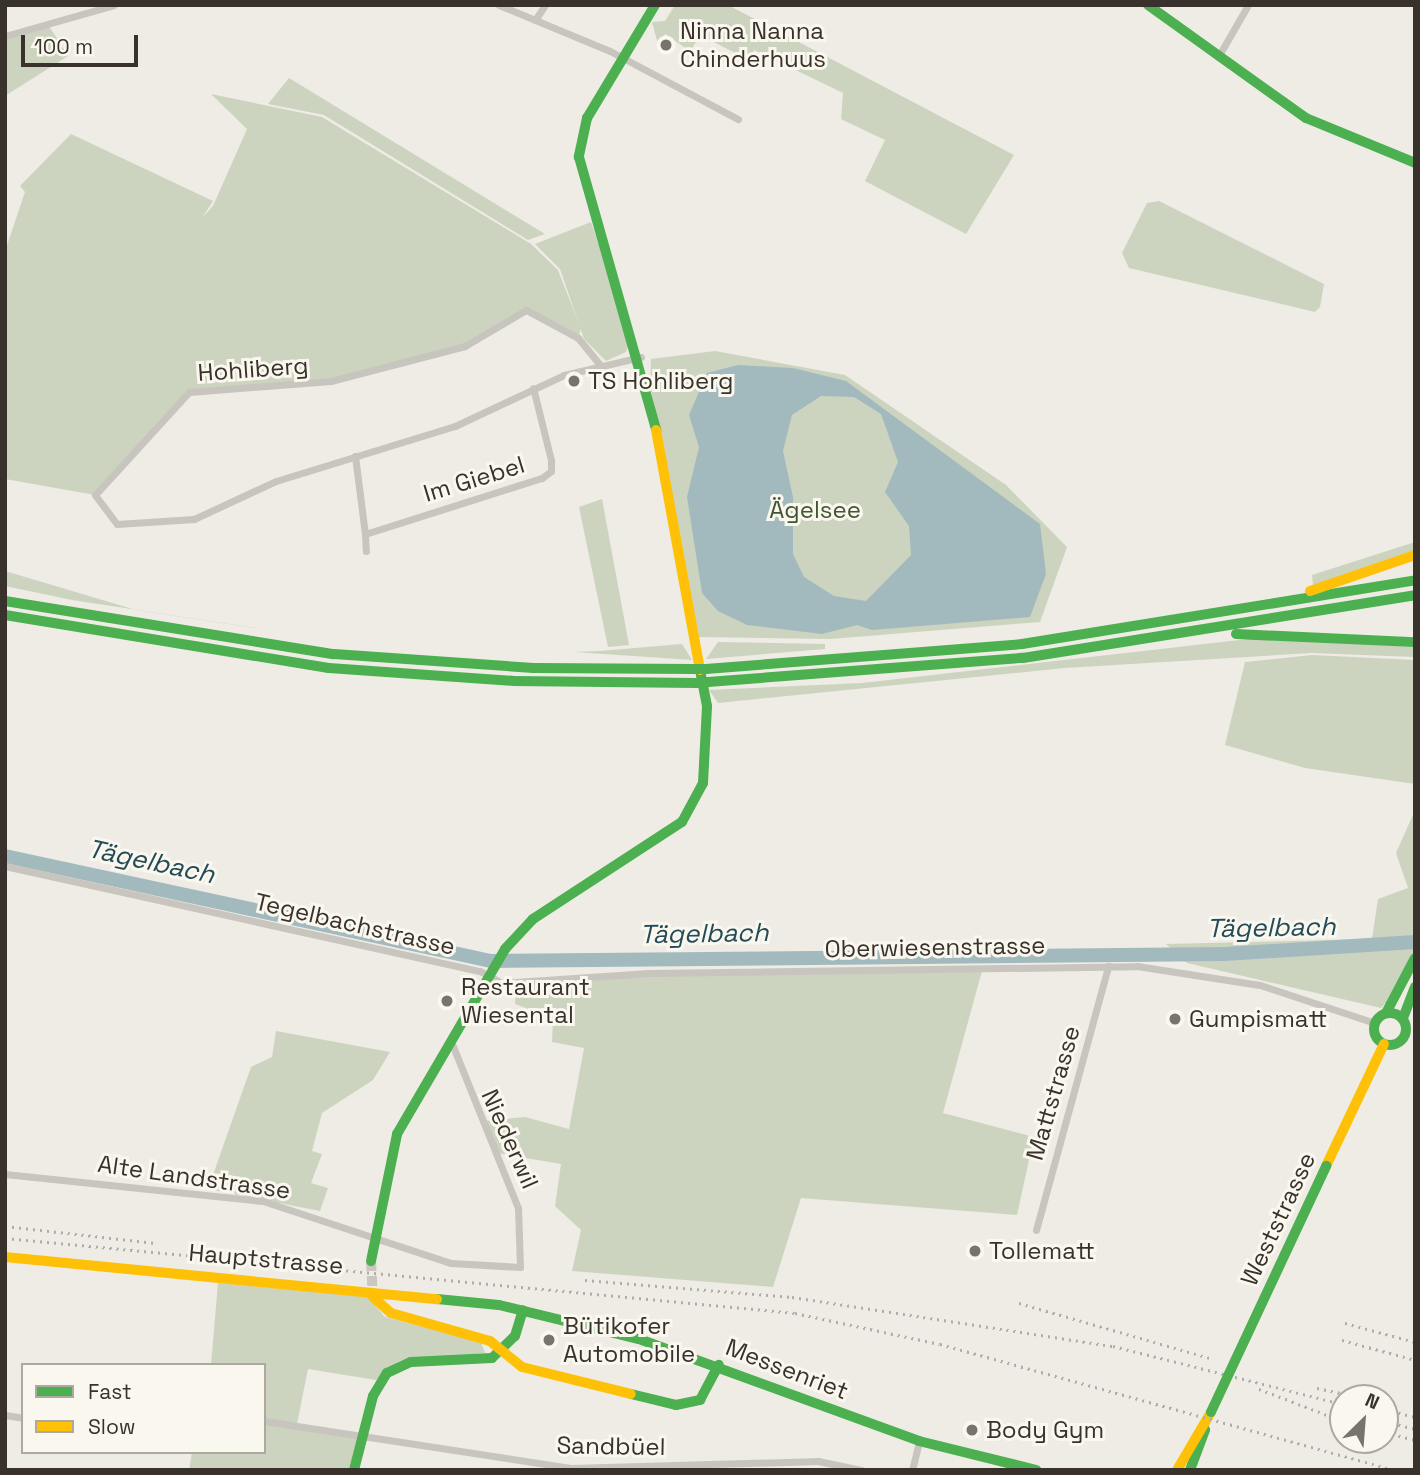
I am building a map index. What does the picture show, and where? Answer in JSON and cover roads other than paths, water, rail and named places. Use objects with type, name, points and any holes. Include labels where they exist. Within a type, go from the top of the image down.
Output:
[{"type":"main road","points":[[371,1261],[397,1134],[453,1046],[494,967],[533,919],[656,844],[682,822],[703,783],[707,706],[641,357],[579,157],[587,118],[655,5]]},
{"type":"main road","points":[[1148,5],[1306,118],[1415,163]]},
{"type":"main road","points":[[1231,613],[1415,555]]},
{"type":"main road","points":[[5,601],[334,654],[520,667],[694,669],[936,654],[1231,613],[1415,580]]},
{"type":"main road","points":[[5,615],[340,669],[513,681],[702,682],[923,669],[1172,637],[1415,595]]},
{"type":"main road","points":[[1172,637],[1300,632],[1415,642]]},
{"type":"main road","points":[[1415,958],[1386,1013],[1375,1023],[1384,1044],[1410,1037],[1402,1018],[1415,987]]},
{"type":"main road","points":[[1386,1013],[1402,1018]]},
{"type":"main road","name":"Weststrasse","points":[[1190,1470],[1211,1412],[1384,1044]]},
{"type":"main road","name":"Hauptstrasse","points":[[5,1257],[379,1290],[523,1310]]},
{"type":"main road","points":[[373,1297],[391,1313],[502,1350],[522,1367],[676,1405],[701,1400],[719,1365]]},
{"type":"main road","points":[[355,1467],[376,1387],[393,1368],[483,1361],[502,1350],[518,1331],[523,1310]]},
{"type":"main road","name":"Messenriet","points":[[523,1310],[719,1365],[919,1441],[1036,1470]]},
{"type":"main road","name":"Weststrasse","points":[[1177,1470],[1211,1412]]},
{"type":"street","points":[[5,36],[114,5]]},
{"type":"street","points":[[499,5],[622,58],[738,119]]},
{"type":"street","points":[[536,20],[545,5]]},
{"type":"street","points":[[1218,57],[1248,5]]},
{"type":"street","name":"Hohliberg","points":[[600,365],[578,338],[526,310],[465,346],[331,381],[189,392],[95,495],[117,524],[172,523],[355,456],[455,426],[533,388],[600,365],[641,357]]},
{"type":"street","name":"Im Giebel","points":[[365,534],[548,475],[551,460],[533,388]]},
{"type":"street","points":[[355,456],[366,551]]},
{"type":"street","name":"Tegelbachstrasse","points":[[5,866],[494,967]]},
{"type":"street","name":"Oberwiesenstrasse","points":[[494,967],[513,983],[649,973],[1108,966],[1228,978],[1375,1023]]},
{"type":"street","name":"Mattstrasse","points":[[1037,1230],[1108,966]]},
{"type":"street","name":"Niederwil","points":[[375,1234],[451,1263],[520,1267],[519,1208],[453,1046]]},
{"type":"street","name":"Alte Landstrasse","points":[[5,1174],[263,1200],[375,1234]]},
{"type":"street","name":"Sandbüel","points":[[266,1421],[570,1468],[818,1461],[861,1470]]},
{"type":"street","points":[[912,1470],[919,1441]]},
{"type":"water","name":"Ägelsee","points":[[738,365],[793,368],[846,381],[1040,524],[1046,574],[1030,617],[872,630],[857,625],[822,634],[747,625],[718,611],[702,593],[687,497],[699,447],[689,415],[707,373]],"holes":[[[821,396],[854,397],[881,414],[898,462],[885,492],[909,526],[911,555],[866,601],[834,596],[804,577],[793,554],[793,497],[783,451],[792,415]]]},
{"type":"waterway","name":"Tägelbach","points":[[5,856],[491,961],[1225,954],[1415,942]]},
{"type":"tunnel","points":[[371,1261],[373,1297]]},
{"type":"railway","points":[[5,1226],[155,1243]]},
{"type":"railway","points":[[5,1238],[795,1313],[940,1344],[1394,1470]]},
{"type":"railway","points":[[585,1280],[792,1297],[1113,1346],[1329,1400]]},
{"type":"railway","points":[[1019,1303],[1209,1358]]},
{"type":"railway","points":[[1345,1323],[1415,1342]]},
{"type":"railway","points":[[1342,1340],[1415,1360]]},
{"type":"railway","points":[[1317,1388],[1329,1390]]},
{"type":"railway","points":[[1259,1389],[1329,1416]]},
{"type":"railway","points":[[1399,1413],[1415,1417]]},
{"type":"railway","points":[[1399,1425],[1415,1429]]},
{"type":"railway","points":[[1399,1436],[1415,1440]]},
{"type":"place","name":"Ninna Nanna Chinderhuus","points":[[666,45]]},
{"type":"place","name":"TS Hohliberg","points":[[574,381]]},
{"type":"place","name":"Restaurant Wiesental","points":[[447,1001]]},
{"type":"place","name":"Gumpismatt","points":[[1175,1019]]},
{"type":"place","name":"Tollematt","points":[[975,1251]]},
{"type":"place","name":"Bütikofer Automobile","points":[[549,1340]]},
{"type":"place","name":"Body Gym","points":[[972,1430]]}]
